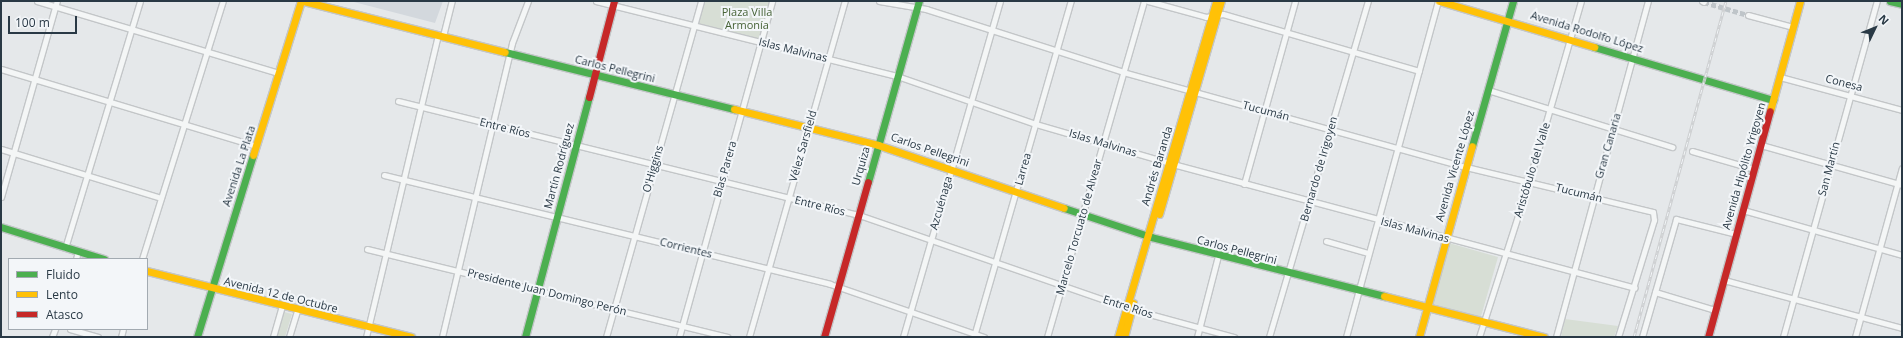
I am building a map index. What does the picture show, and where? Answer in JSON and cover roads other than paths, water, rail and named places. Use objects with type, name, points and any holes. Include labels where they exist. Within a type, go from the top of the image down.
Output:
[{"type":"main road","name":"Carlos Pellegrini","points":[[302,1],[675,95],[878,144],[1149,237],[1357,292],[1544,337]]},
{"type":"main road","name":"Avenida La Plata","points":[[197,337],[302,1]]},
{"type":"main road","name":"Urquiza","points":[[824,337],[919,1]]},
{"type":"main road","name":"Andrés Baranda","points":[[1118,337],[1129,308],[1172,164],[1214,15],[1216,1]]},
{"type":"main road","name":"Andrés Baranda","points":[[1214,15],[1221,1]]},
{"type":"main road","name":"Avenida Rodolfo López","points":[[1438,1],[1508,20],[1774,100]]},
{"type":"main road","name":"Avenida Vicente López","points":[[1419,337],[1513,1]]},
{"type":"main road","name":"Avenida Hipólito Yrigoyen","points":[[1708,337],[1800,1]]},
{"type":"main road","points":[[1890,1],[1902,4]]},
{"type":"main road","name":"Martín Rodríguez","points":[[525,337],[614,3]]},
{"type":"main road","points":[[1,227],[100,258]]},
{"type":"main road","name":"Avenida 12 de Octubre","points":[[148,271],[211,289],[411,337]]},
{"type":"main road","name":"Andrés Baranda","points":[[1124,337],[1129,308]]},
{"type":"street","points":[[37,1],[57,4],[279,74]]},
{"type":"street","points":[[65,248],[140,1]]},
{"type":"street","points":[[142,258],[222,1]]},
{"type":"street","points":[[366,337],[420,107],[440,35],[452,1]]},
{"type":"street","points":[[442,337],[509,53],[528,1]]},
{"type":"street","name":"Islas Malvinas","points":[[596,1],[614,3],[694,26],[897,76],[1036,124],[1172,164],[1634,288]]},
{"type":"street","name":"O'Higgins","points":[[606,337],[701,1]]},
{"type":"street","name":"Blas Parera","points":[[679,337],[772,1]]},
{"type":"street","name":"Vélez Sarsfield","points":[[749,337],[845,1]]},
{"type":"street","name":"Tucumán","points":[[879,1],[917,9],[992,30],[1123,72],[1265,110],[1466,167],[1594,197],[1655,215],[1634,288]]},
{"type":"street","name":"Azcuénaga","points":[[903,337],[1000,1]]},
{"type":"street","name":"Larrea","points":[[975,336],[1072,1]]},
{"type":"street","name":"Marcelo Torcuato de Alvear","points":[[1047,337],[1144,1]]},
{"type":"street","points":[[1148,1],[1287,33],[1419,70]]},
{"type":"street","points":[[1244,184],[1295,1]]},
{"type":"street","name":"Bernardo de Irigoyen","points":[[1269,337],[1286,274],[1309,202],[1368,1]]},
{"type":"street","points":[[1346,337],[1357,292],[1438,1]]},
{"type":"street","name":"Aristóbulo del Valle","points":[[1479,337],[1530,181],[1581,1]]},
{"type":"street","name":"Gran Canaria","points":[[1556,337],[1648,1]]},
{"type":"street","name":"San Martín","points":[[1783,337],[1877,1]]},
{"type":"street","points":[[1,197],[57,4]]},
{"type":"street","points":[[1748,14],[1793,27]]},
{"type":"street","points":[[1,69],[108,103],[256,146]]},
{"type":"street","name":"Conesa","points":[[1780,77],[1902,110]]},
{"type":"street","points":[[1488,90],[1672,147]]},
{"type":"street","name":"Entre Ríos","points":[[398,101],[859,215],[1129,308],[1234,337]]},
{"type":"street","points":[[1761,145],[1900,184]]},
{"type":"street","points":[[1,149],[161,198]]},
{"type":"street","points":[[1692,151],[1754,169]]},
{"type":"street","points":[[1855,337],[1900,184],[1902,168]]},
{"type":"street","name":"Corrientes","points":[[384,175],[474,198],[557,216],[838,287],[975,336],[984,337]]},
{"type":"street","points":[[1743,210],[1902,255]]},
{"type":"street","points":[[1644,337],[1675,221],[1736,234]]},
{"type":"street","points":[[1326,241],[1368,253]]},
{"type":"street","name":"Presidente Juan Domingo Perón","points":[[367,249],[537,288],[727,337]]},
{"type":"street","points":[[76,258],[78,252]]},
{"type":"street","points":[[1197,337],[1218,256]]},
{"type":"street","points":[[1724,280],[1902,328]]},
{"type":"street","points":[[1618,337],[1634,288]]},
{"type":"street","points":[[1655,292],[1715,310]]},
{"type":"street","points":[[273,337],[282,306]]},
{"type":"street","points":[[289,337],[297,310]]},
{"type":"street","points":[[74,330],[98,337]]},
{"type":"tunnel","points":[[1704,2],[1748,15]]},
{"type":"railway","points":[[1634,337],[1726,1]]},
{"type":"park label","name":"Plaza Villa Armonía","points":[[747,19]]}]
